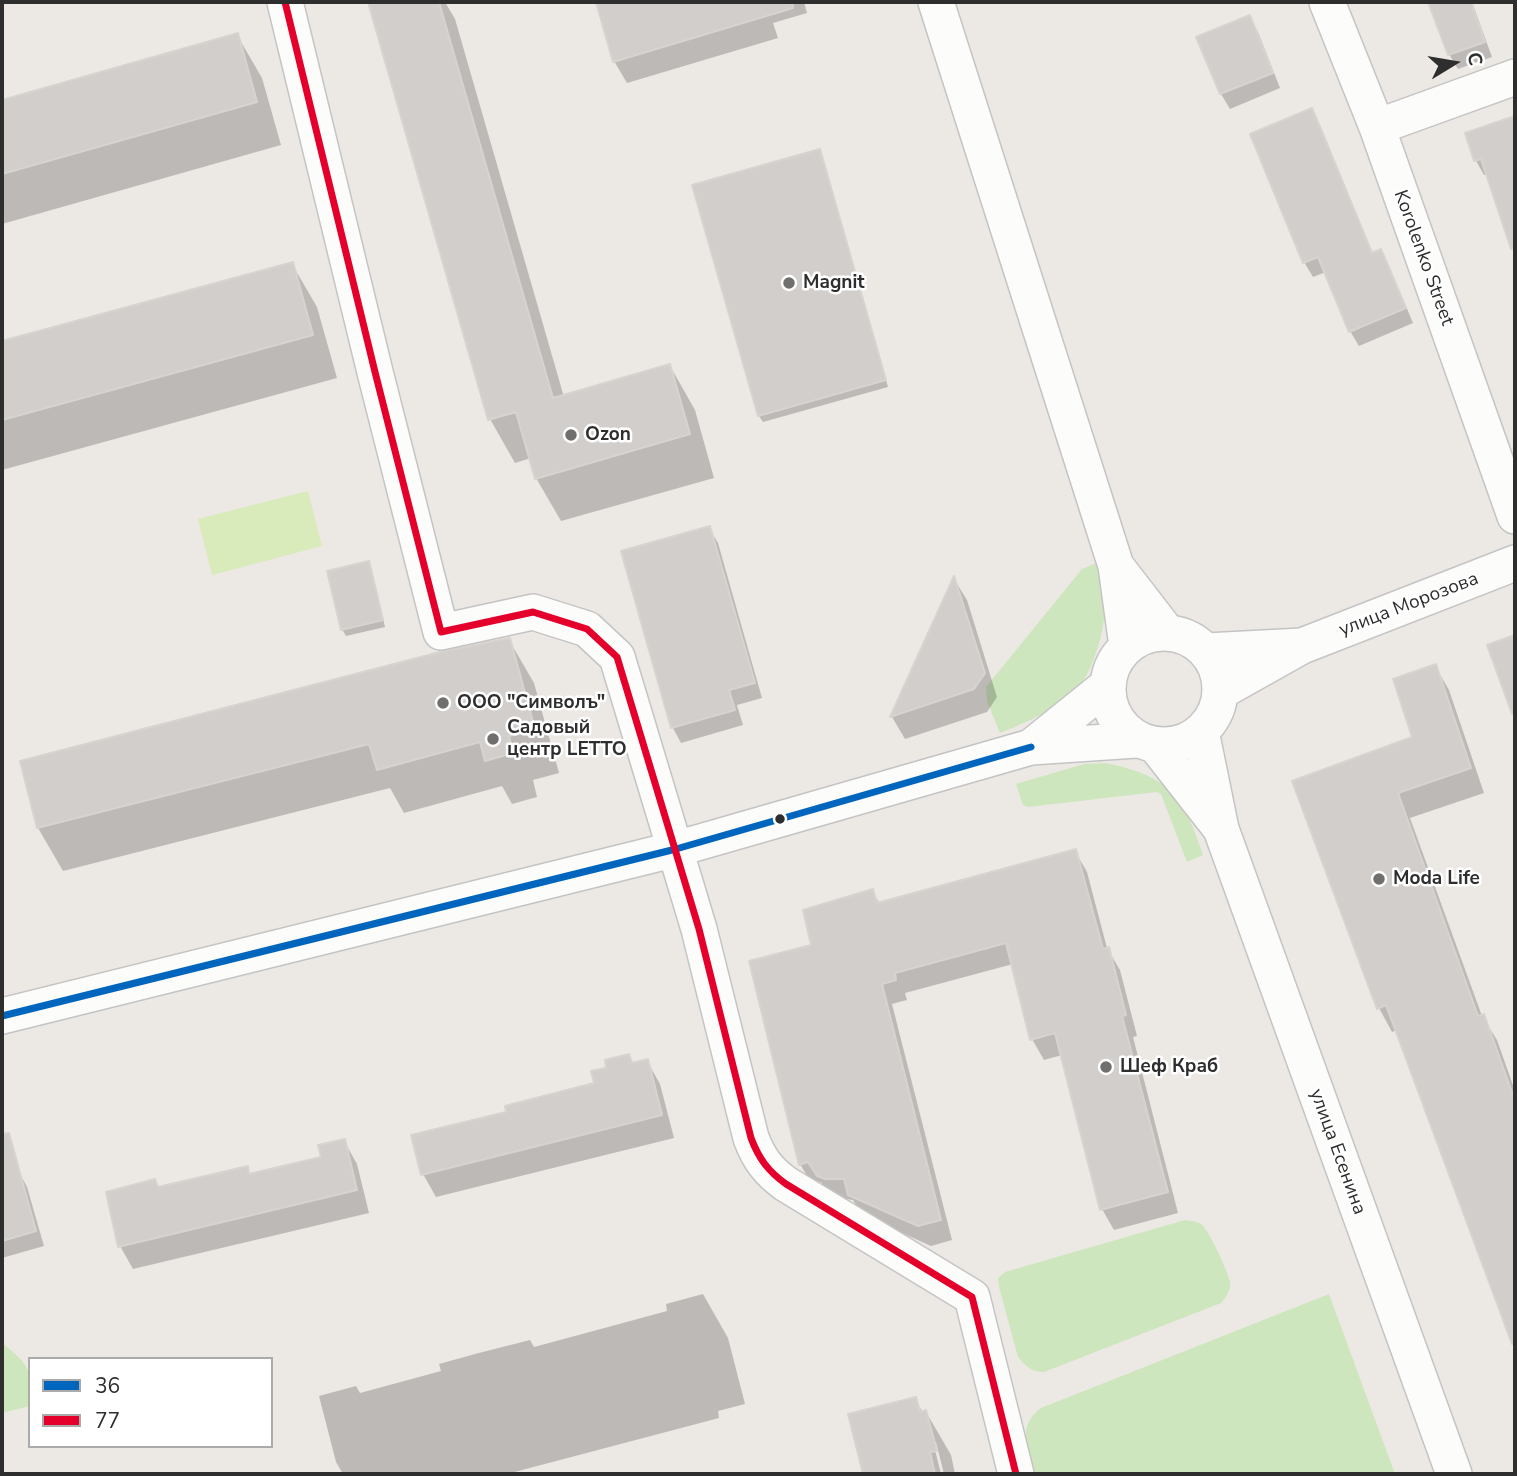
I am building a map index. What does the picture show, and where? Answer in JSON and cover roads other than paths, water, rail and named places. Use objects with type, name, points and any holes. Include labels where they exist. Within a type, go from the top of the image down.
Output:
[{"type":"street","points":[[285,2],[441,632],[533,612],[587,629],[617,657],[699,929],[751,1138],[758,1156],[771,1172],[786,1184],[972,1297],[1016,1474]]},
{"type":"street","points":[[936,2],[1116,566],[1127,646]]},
{"type":"street","name":"Korolenko Street","points":[[1328,2],[1377,127],[1515,516]]},
{"type":"street","points":[[1377,127],[1515,77]]},
{"type":"street","name":"улица Морозова","points":[[1302,646],[1515,563]]},
{"type":"street","points":[[1116,566],[1167,632]]},
{"type":"street","points":[[2,1016],[676,849],[1031,747],[1146,743],[1182,742],[1201,731],[1215,714],[1220,692],[1218,670],[1206,651],[1189,638],[1167,632],[1146,635],[1127,646],[1114,664],[1108,685],[1111,707],[1119,727],[1146,743],[1221,829]]},
{"type":"street","points":[[1206,651],[1302,646]]},
{"type":"street","points":[[1220,692],[1302,646]]},
{"type":"street","points":[[1031,747],[1108,685]]},
{"type":"street","points":[[1201,731],[1221,829]]},
{"type":"street","name":"улица Есенина","points":[[1221,829],[1454,1474]]},
{"type":"place","name":"Magnit","points":[[789,283]]},
{"type":"place","name":"Ozon","points":[[571,435]]},
{"type":"place","name":"ООО \"Символъ\"","points":[[443,703]]},
{"type":"place","name":"Садовый центр LETTO","points":[[493,739]]},
{"type":"place","name":"Moda Life","points":[[1379,879]]},
{"type":"place","name":"Шеф Краб","points":[[1106,1067]]}]
